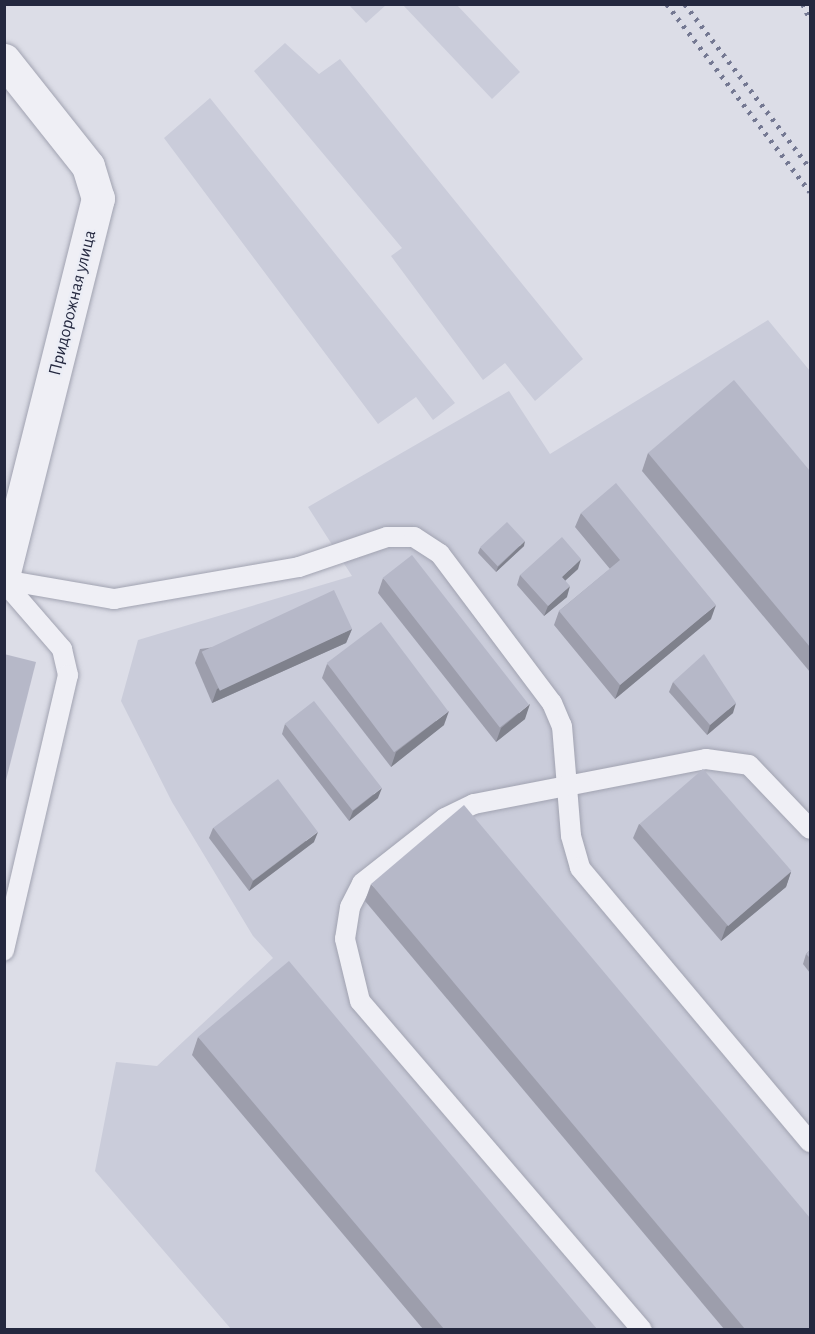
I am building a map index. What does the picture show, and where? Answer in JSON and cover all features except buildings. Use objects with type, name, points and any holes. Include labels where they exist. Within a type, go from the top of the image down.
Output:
[{"type":"street","name":"Придорожная улица","points":[[4,60],[88,166],[98,198],[4,571]]},
{"type":"lane","points":[[4,581],[114,599],[300,567],[387,537],[414,537],[440,554],[552,703],[562,726],[571,836],[580,868],[810,1142]]},
{"type":"lane","points":[[4,581],[62,650],[68,675],[4,951]]},
{"type":"lane","points":[[642,1329],[360,1001],[345,939],[350,907],[363,883],[445,818],[474,804],[706,759],[749,765],[810,829]]},
{"type":"shaded area","points":[[349,5],[386,5],[366,23]]},
{"type":"shaded area","points":[[403,5],[457,5],[520,72],[492,99]]},
{"type":"shaded area","points":[[285,43],[319,74],[340,59],[583,359],[535,401],[505,363],[483,380],[391,256],[402,248],[254,71]]},
{"type":"shaded area","points":[[210,98],[455,403],[433,420],[416,397],[378,424],[164,138]]},
{"type":"shaded area","points":[[768,320],[810,371],[810,1329],[231,1329],[95,1171],[116,1062],[157,1066],[273,958],[253,936],[172,802],[121,701],[138,640],[352,576],[308,507],[509,391],[550,454]]},
{"type":"railway","points":[[667,4],[810,192]]},
{"type":"railway","points":[[685,4],[810,168]]},
{"type":"railway","points":[[803,4],[810,19]]}]
